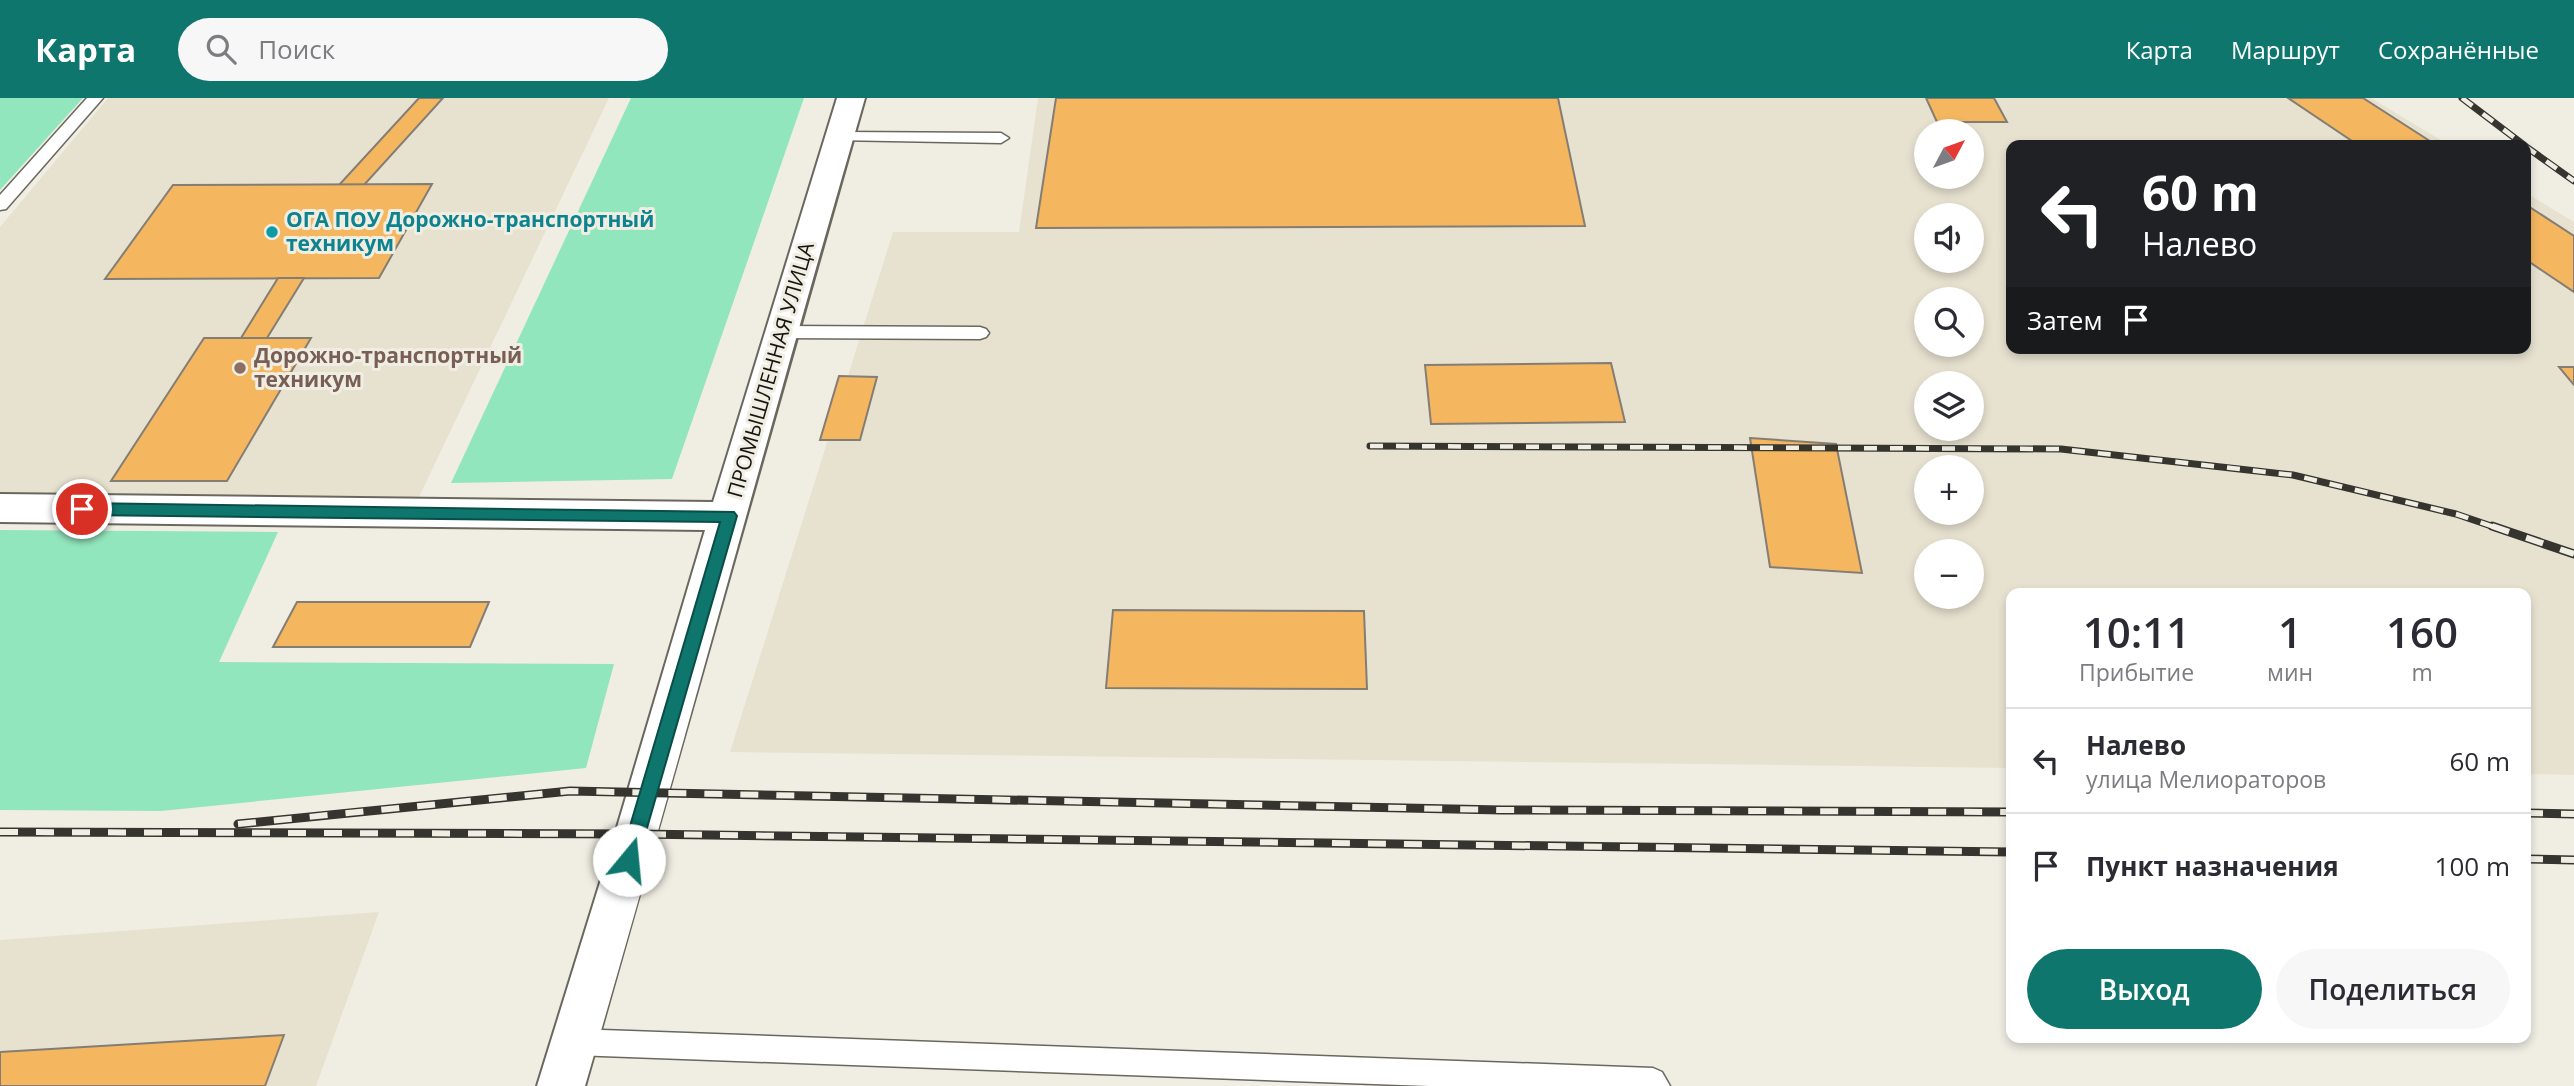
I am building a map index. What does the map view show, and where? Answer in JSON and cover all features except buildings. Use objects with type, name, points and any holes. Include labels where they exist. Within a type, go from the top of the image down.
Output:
[{"type":"street","name":"ПРОМЫШЛЕННАЯ УЛИЦА","points":[[567,1064],[729,516],[780,332],[851,98]]},
{"type":"street","points":[[0,508],[729,516]]},
{"type":"lane","points":[[0,205],[95,98]]},
{"type":"lane","points":[[840,137],[1001,138]]},
{"type":"lane","points":[[780,332],[979,333]]},
{"type":"lane","points":[[567,1064],[1653,1081],[1657,1086]]},
{"type":"shaded area","name":"Дорожно-транспортный техникум","points":[[108,98],[609,98],[411,514],[0,508],[0,227]]},
{"type":"shaded area","points":[[1038,98],[2371,98],[2441,140],[2006,140],[2006,354],[2531,354],[2531,196],[2574,222],[2574,775],[2531,774],[2531,588],[2006,588],[2006,768],[730,752],[893,232],[1019,232]]},
{"type":"shaded area","points":[[379,912],[316,1086],[0,1086],[0,940]]},
{"type":"green space","points":[[0,98],[83,98],[0,190]]},
{"type":"green space","points":[[631,98],[804,98],[672,479],[451,483]]},
{"type":"green space","points":[[0,530],[278,532],[219,662],[614,664],[586,768],[161,811],[0,810]]},
{"type":"railway","points":[[2462,98],[2517,140]]},
{"type":"railway","points":[[2531,150],[2574,181]]},
{"type":"railway","points":[[1370,446],[2061,449],[2293,475],[2456,514],[2497,528]]},
{"type":"railway","points":[[2492,526],[2574,554]]},
{"type":"railway","points":[[238,824],[570,791],[1502,810],[2006,812]]},
{"type":"railway","points":[[2531,813],[2574,814]]},
{"type":"railway","points":[[0,832],[637,834],[2006,852]]},
{"type":"railway","points":[[2531,859],[2574,860]]},
{"type":"place","name":"ОГА ПОУ Дорожно-транспортный техникум","points":[[272,232]]},
{"type":"place","name":"Дорожно-транспортный техникум","points":[[240,368]]},
{"type":"route","points":[[82,509],[729,516],[629,860]]}]
